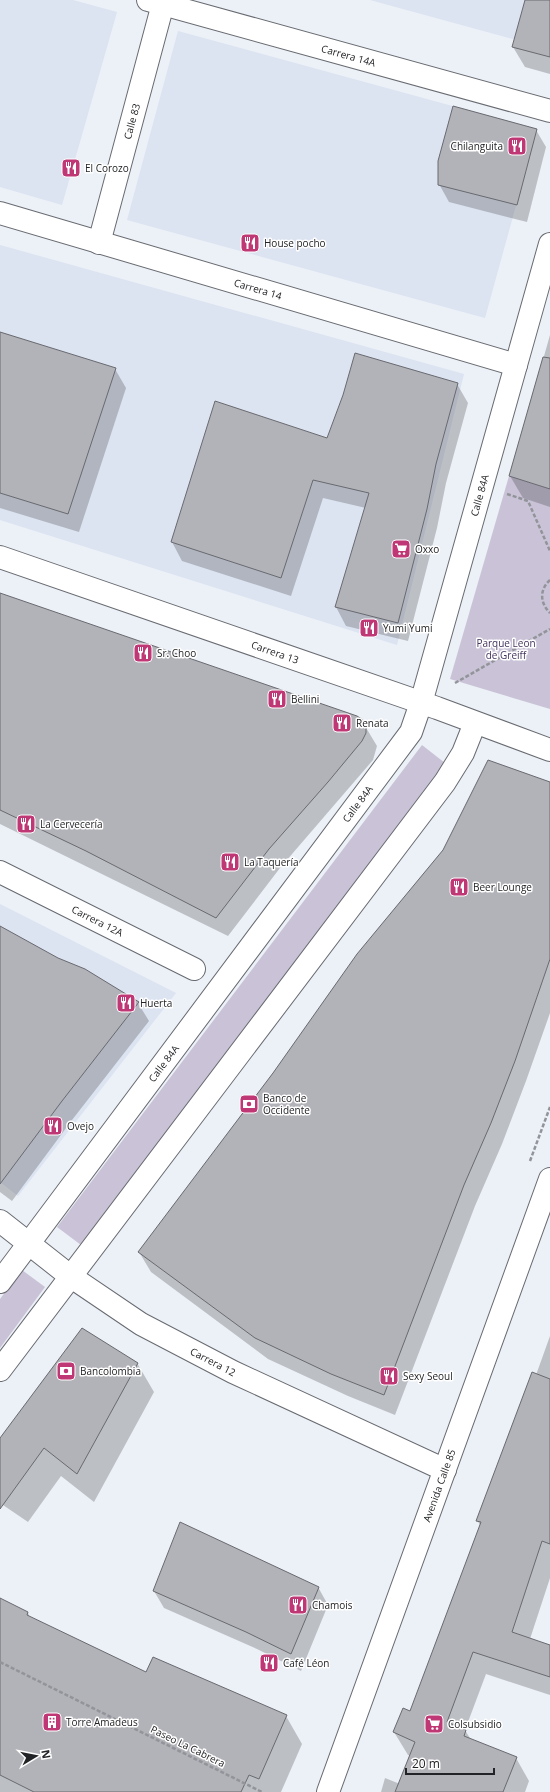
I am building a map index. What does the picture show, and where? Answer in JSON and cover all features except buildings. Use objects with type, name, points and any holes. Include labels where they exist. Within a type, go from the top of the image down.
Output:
[{"type":"street","name":"Carrera 14A","points":[[158,1],[550,111]]},
{"type":"street","name":"Calle 83","points":[[99,243],[158,1]]},
{"type":"street","name":"Carrera 14","points":[[0,213],[516,365]]},
{"type":"street","name":"Calle 84A","points":[[0,1282],[405,742],[414,725],[421,703],[550,244]]},
{"type":"street","name":"Carrera 13","points":[[0,557],[421,703],[550,750]]},
{"type":"street","points":[[0,1370],[445,782],[463,753],[475,723]]},
{"type":"street","name":"Carrera 12A","points":[[0,872],[194,970]]},
{"type":"street","name":"Avenida Calle 85","points":[[328,1792],[550,1179]]},
{"type":"street","name":"Carrera 12","points":[[0,1221],[70,1276],[141,1324],[233,1372],[445,1470]]},
{"type":"path","points":[[504,493],[528,501],[550,551]]},
{"type":"path","points":[[550,580],[543,590],[542,599],[544,606],[550,613]]},
{"type":"path","points":[[452,685],[550,629]]},
{"type":"path","name":"Paseo La Cabrera","points":[[0,1662],[262,1792]]},
{"type":"shaded area","points":[[0,0],[73,0],[117,12],[62,205],[0,187]]},
{"type":"shaded area","points":[[370,0],[550,0],[550,8],[538,46]]},
{"type":"shaded area","points":[[178,31],[537,129],[485,318],[127,220]]},
{"type":"shaded area","points":[[0,245],[464,374],[397,645],[0,520]]},
{"type":"shaded area","points":[[0,904],[176,993],[18,1196],[0,1182]]},
{"type":"green space","name":"Parque Leon de Greiff","points":[[509,476],[550,489],[550,709],[450,679]]},
{"type":"green space","points":[[422,745],[445,763],[81,1245],[57,1227]]},
{"type":"green space","points":[[22,1270],[45,1287],[0,1348],[0,1299]]},
{"type":"place","name":"Chilanguita","points":[[517,146]]},
{"type":"place","name":"El Corozo","points":[[71,168]]},
{"type":"place","name":"House pocho","points":[[250,243]]},
{"type":"place","name":"Oxxo","points":[[401,549]]},
{"type":"place","name":"Yumi Yumi","points":[[369,628]]},
{"type":"place","name":"Sr. Choo","points":[[143,653]]},
{"type":"place","name":"Bellini","points":[[277,699]]},
{"type":"place","name":"Renata","points":[[342,723]]},
{"type":"place","name":"La Cervecería","points":[[26,824]]},
{"type":"place","name":"La Taquería","points":[[230,862]]},
{"type":"place","name":"Beer Lounge","points":[[459,887]]},
{"type":"place","name":"Huerta","points":[[126,1003]]},
{"type":"place","name":"Banco de Occidente","points":[[249,1104]]},
{"type":"place","name":"Ovejo","points":[[53,1126]]},
{"type":"place","name":"Bancolombia","points":[[66,1371]]},
{"type":"place","name":"Sexy Seoul","points":[[389,1376]]},
{"type":"place","name":"Chamois","points":[[298,1605]]},
{"type":"place","name":"Café Léon","points":[[269,1663]]},
{"type":"place","name":"Torre Amadeus","points":[[52,1722]]},
{"type":"place","name":"Colsubsidio","points":[[434,1724]]}]
